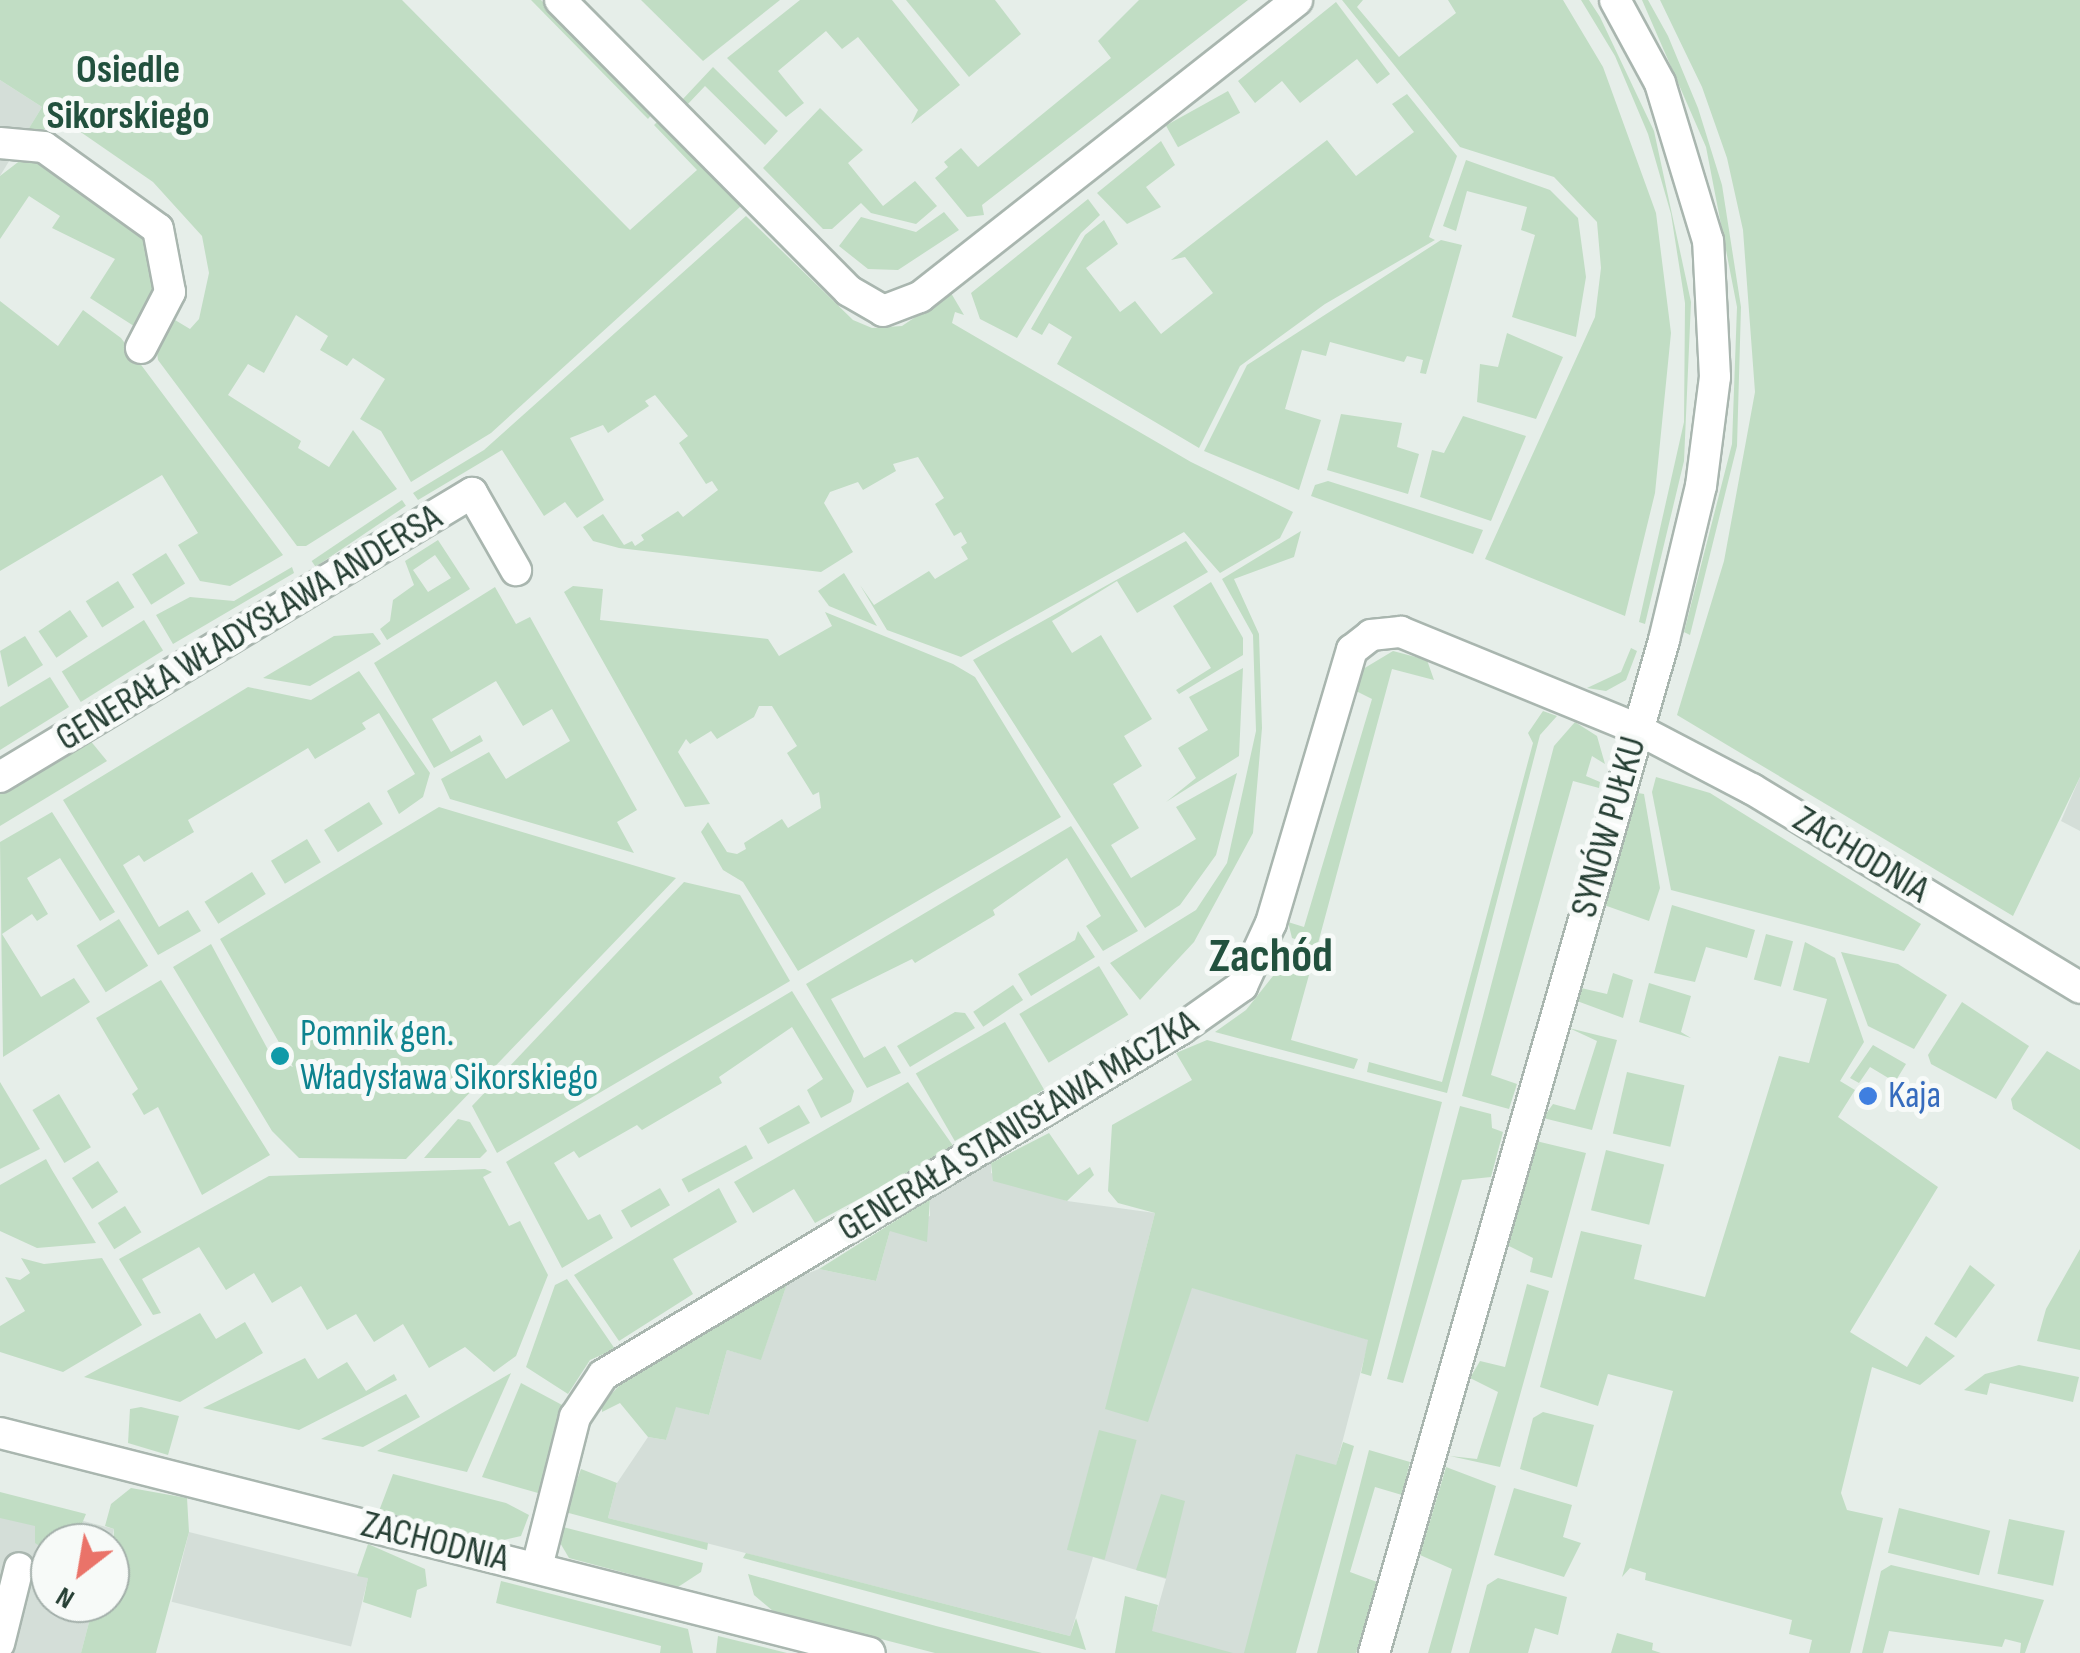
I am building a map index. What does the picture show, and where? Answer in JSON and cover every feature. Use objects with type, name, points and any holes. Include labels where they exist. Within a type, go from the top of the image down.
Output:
[{"type":"street","points":[[560,0],[862,303],[883,311],[905,306],[1297,0]]},
{"type":"street","name":"SYNÓW PUŁKU","points":[[1374,1653],[1637,729],[1702,486],[1715,299],[1691,170],[1660,83],[1615,0]]},
{"type":"street","points":[[0,142],[44,148],[158,229],[170,292],[141,348]]},
{"type":"street","name":"GENERAŁA WŁADYSŁAWA ANDERSA","points":[[0,777],[472,493],[516,570]]},
{"type":"street","name":"GENERAŁA STANISŁAWA MACZKA","points":[[537,1567],[575,1417],[603,1375],[1181,1029],[1242,986],[1271,923],[1352,650],[1371,634],[1401,632],[1637,729]]},
{"type":"street","name":"ZACHODNIA","points":[[1637,729],[1752,790],[2080,988]]},
{"type":"street","name":"ZACHODNIA","points":[[0,1433],[870,1653]]},
{"type":"street","points":[[0,1644],[19,1567]]},
{"type":"shaded area","points":[[0,80],[42,107],[0,176]]},
{"type":"shaded area","points":[[2080,777],[2080,831],[2061,821]]},
{"type":"shaded area","points":[[991,1163],[991,1173],[1067,1201],[1155,1213],[1140,1272],[1369,1340],[1291,1638],[1261,1653],[1145,1653],[1166,1579],[1093,1557],[1070,1636],[608,1518],[617,1483],[648,1437],[666,1440],[675,1406],[709,1415],[727,1350],[761,1359],[788,1281],[819,1269],[876,1281],[890,1231],[930,1216],[930,1199]]},
{"type":"shaded area","points":[[0,1499],[91,1523],[30,1523],[30,1623],[89,1623],[81,1653],[0,1653]]},
{"type":"shaded area","points":[[189,1532],[369,1577],[351,1647],[172,1602]]},
{"type":"green space","points":[[0,0],[402,0],[630,230],[697,170],[654,125],[659,120],[741,206],[491,433],[411,482],[381,431],[360,419],[385,379],[353,358],[347,366],[320,350],[328,336],[296,315],[264,373],[248,364],[228,395],[301,441],[298,448],[329,467],[353,430],[397,489],[306,546],[297,546],[158,360],[155,339],[170,317],[190,329],[199,319],[209,273],[202,236],[153,182],[56,115],[40,135],[23,138],[42,107],[0,80]]},
{"type":"green space","points":[[531,0],[541,0],[653,113],[648,119]]},
{"type":"green space","points":[[641,0],[780,0],[703,61]]},
{"type":"green space","points":[[800,0],[892,0],[960,85],[911,124],[918,110],[858,37],[842,49],[826,31],[778,71],[804,103],[786,117],[727,58]]},
{"type":"green space","points":[[906,0],[995,0],[1021,34],[969,77]]},
{"type":"green space","points":[[1139,0],[1248,0],[982,205],[984,215],[967,217],[935,178],[948,167],[944,162],[961,148],[978,167],[1111,58],[1098,41]]},
{"type":"green space","points":[[1342,0],[1363,0],[1357,7],[1399,57],[1456,13],[1448,0],[1563,0],[1603,67],[1656,213],[1671,333],[1655,493],[1625,616],[1485,559],[1595,317],[1601,268],[1597,222],[1554,177],[1460,147]]},
{"type":"green space","points":[[1581,0],[1589,0],[1600,17],[1654,131],[1691,302],[1684,461],[1645,624],[1639,622],[1684,422],[1685,303],[1671,214],[1648,134],[1615,56]]},
{"type":"green space","points":[[1642,0],[1648,0],[1668,36],[1698,108],[1722,185],[1741,307],[1737,446],[1690,635],[1684,632],[1732,444],[1737,307],[1706,147]]},
{"type":"green space","points":[[1660,0],[2080,0],[2080,777],[2013,916],[1677,715],[1724,561],[1755,392],[1743,230],[1727,158],[1702,87]]},
{"type":"green space","points":[[1336,2],[1390,74],[1377,84],[1357,59],[1300,103],[1282,81],[1255,103],[1238,81]]},
{"type":"green space","points":[[713,67],[778,131],[765,145],[705,86],[687,105],[682,100]]},
{"type":"green space","points":[[1228,91],[1240,113],[1178,147],[1166,125]]},
{"type":"green space","points":[[1407,94],[1457,156],[1429,237],[1435,240],[1325,304],[1240,366],[1199,448],[1057,364],[1072,337],[1049,323],[1042,335],[1031,329],[1085,235],[1104,220],[1118,244],[1086,268],[1120,312],[1135,301],[1161,334],[1213,293],[1185,257],[1171,260],[1327,140],[1356,176],[1414,132],[1392,104]]},
{"type":"green space","points":[[820,108],[863,150],[848,163],[883,206],[915,181],[937,206],[916,224],[871,213],[861,203],[832,229],[823,229],[763,168]]},
{"type":"green space","points":[[1161,141],[1175,165],[1146,187],[1161,207],[1127,224],[1097,193]]},
{"type":"green space","points":[[26,156],[53,160],[148,231],[161,293],[137,328],[90,298],[115,259],[52,228],[60,216],[29,196],[0,239],[0,176]]},
{"type":"green space","points":[[1466,160],[1550,190],[1578,218],[1586,277],[1576,337],[1512,317],[1535,235],[1521,230],[1527,207],[1467,191],[1456,231],[1443,226]]},
{"type":"green space","points":[[1088,199],[1100,215],[1081,233],[1017,338],[980,319],[971,293]]},
{"type":"green space","points":[[944,212],[959,230],[898,270],[868,269],[839,246],[861,217],[916,232]]},
{"type":"green space","points":[[746,216],[853,320],[872,328],[902,326],[951,293],[964,315],[955,312],[952,323],[1191,462],[1293,512],[1280,538],[1220,573],[1184,532],[961,657],[887,630],[860,585],[874,605],[929,571],[935,579],[968,559],[961,547],[967,543],[961,532],[954,536],[935,504],[944,498],[918,457],[893,464],[896,471],[863,490],[858,482],[830,492],[824,503],[853,552],[821,572],[619,548],[593,541],[583,527],[603,514],[624,545],[632,541],[635,546],[644,540],[641,535],[678,511],[683,517],[718,490],[712,481],[706,484],[679,443],[688,436],[655,395],[645,401],[649,406],[608,433],[603,425],[570,438],[604,500],[577,518],[565,502],[544,516],[502,450],[418,500],[413,493],[484,450]]},
{"type":"green space","points":[[1441,240],[1462,245],[1426,374],[1420,373],[1423,360],[1407,356],[1404,362],[1330,342],[1326,356],[1302,350],[1285,409],[1321,420],[1299,490],[1204,451],[1247,365]]},
{"type":"green space","points":[[0,301],[58,346],[83,310],[121,338],[283,555],[230,586],[200,581],[178,545],[198,533],[162,475],[0,571]]},
{"type":"green space","points":[[1507,333],[1563,357],[1536,419],[1477,402],[1480,364],[1498,367]]},
{"type":"green space","points":[[1341,414],[1402,423],[1397,447],[1419,454],[1408,494],[1327,470]]},
{"type":"green space","points":[[1463,416],[1526,436],[1491,521],[1420,497],[1432,450],[1444,453]]},
{"type":"green space","points":[[1328,481],[1483,530],[1473,554],[1311,496],[1315,485]]},
{"type":"green space","points":[[402,500],[406,506],[316,567],[312,561]]},
{"type":"green space","points":[[1301,531],[1294,557],[1234,579],[1259,634],[1262,728],[1253,833],[1194,942],[1140,1000],[1110,963],[1196,910],[1227,863],[1256,731],[1253,635],[1222,579]]},
{"type":"green space","points":[[438,540],[470,589],[387,640],[380,629],[390,621],[393,600],[414,585],[405,561]],"holes":[[[435,555],[451,578],[428,592],[413,570]]]},
{"type":"green space","points":[[1186,541],[1208,572],[1137,613],[1117,581],[1052,621],[1072,653],[1101,635],[1152,719],[1124,736],[1142,766],[1113,784],[1139,828],[1111,845],[1131,878],[1196,839],[1176,807],[1237,773],[1216,855],[1180,905],[1145,928],[973,660]]},
{"type":"green space","points":[[166,553],[185,584],[151,605],[132,574]]},
{"type":"green space","points":[[292,567],[294,573],[173,644],[156,615],[190,597],[234,601]]},
{"type":"green space","points":[[844,573],[877,626],[829,606],[818,591]]},
{"type":"green space","points":[[118,581],[134,607],[102,627],[86,601]]},
{"type":"green space","points":[[1211,582],[1243,638],[1243,655],[1179,694],[1176,690],[1211,668],[1173,606]]},
{"type":"green space","points":[[573,586],[603,589],[600,620],[768,639],[779,656],[832,626],[825,612],[953,664],[975,677],[1061,817],[798,971],[743,882],[723,870],[701,832],[708,822],[727,852],[737,854],[746,849],[744,843],[782,819],[788,828],[821,808],[819,792],[813,795],[787,753],[797,746],[772,706],[759,706],[754,717],[717,739],[711,731],[690,744],[686,739],[678,752],[710,804],[685,807],[564,592]]},
{"type":"green space","points":[[495,587],[516,624],[530,617],[637,810],[617,822],[634,853],[450,799],[441,779],[489,752],[506,779],[570,741],[552,709],[523,726],[496,681],[432,719],[451,752],[480,735],[483,741],[434,768],[374,663]]},
{"type":"green space","points":[[70,610],[88,637],[56,658],[38,631]]},
{"type":"green space","points":[[144,620],[163,651],[81,702],[62,671]]},
{"type":"green space","points":[[373,633],[381,644],[310,686],[263,678],[334,636]]},
{"type":"green space","points":[[25,636],[43,665],[8,687],[0,651]]},
{"type":"green space","points":[[1631,648],[1637,651],[1626,680],[1606,691],[1587,688],[1621,672]]},
{"type":"green space","points":[[1393,651],[1427,660],[1434,680],[1392,669],[1317,947],[1292,938],[1288,922],[1304,927],[1372,699],[1356,691],[1363,669]]},
{"type":"green space","points":[[1243,668],[1239,756],[1166,802],[1196,778],[1178,748],[1208,730],[1189,697]]},
{"type":"green space","points":[[359,671],[430,773],[423,797],[399,814],[387,791],[415,774],[379,713],[362,723],[366,729],[315,759],[308,748],[188,820],[194,832],[144,862],[139,855],[123,865],[159,927],[188,910],[201,931],[158,955],[63,800],[248,687],[311,700]]},
{"type":"green space","points":[[50,677],[69,707],[0,750],[0,707]]},
{"type":"green space","points":[[1543,711],[1557,716],[1540,735],[1447,1093],[1367,1072],[1369,1062],[1442,1082],[1533,743],[1528,733]]},
{"type":"green space","points":[[1575,722],[1597,736],[1605,764],[1592,756],[1586,776],[1600,782],[1599,788],[1573,781],[1491,1075],[1517,1084],[1509,1109],[1462,1096],[1554,746]]},
{"type":"green space","points":[[89,739],[107,761],[0,826],[0,793]]},
{"type":"green space","points":[[1656,777],[1710,793],[1921,924],[1904,951],[1671,890],[1652,792]]},
{"type":"green space","points":[[1638,793],[1644,794],[1660,888],[1649,921],[1604,905]]},
{"type":"green space","points":[[369,802],[383,824],[338,852],[324,830]]},
{"type":"green space","points":[[439,807],[676,878],[406,1159],[299,1158],[272,1131],[173,967],[211,944],[273,1059],[293,1067],[220,939]]},
{"type":"green space","points":[[52,812],[115,912],[100,921],[60,858],[27,878],[48,914],[37,921],[32,914],[2,934],[41,997],[74,978],[90,1002],[3,1057],[0,842]]},
{"type":"green space","points":[[1071,826],[1138,931],[1103,951],[1086,926],[1101,916],[1067,858],[993,910],[995,915],[915,963],[912,959],[831,999],[864,1058],[885,1046],[901,1073],[867,1088],[806,984]]},
{"type":"green space","points":[[307,839],[321,862],[285,884],[271,861]]},
{"type":"green space","points":[[252,872],[266,894],[218,924],[205,902]]},
{"type":"green space","points":[[684,882],[740,895],[790,981],[497,1153],[472,1106]]},
{"type":"green space","points":[[1672,905],[1755,930],[1747,958],[1706,947],[1695,982],[1654,973]]},
{"type":"green space","points":[[119,919],[148,966],[106,992],[77,945]]},
{"type":"green space","points":[[1078,931],[1095,957],[1031,996],[1018,974],[1075,940]]},
{"type":"green space","points":[[1766,934],[1793,941],[1781,987],[1754,979]]},
{"type":"green space","points":[[1805,942],[1835,958],[1864,1042],[1840,1081],[1855,1090],[1838,1117],[1938,1187],[1850,1332],[1907,1367],[1926,1336],[1955,1356],[1920,1385],[1872,1367],[1841,1493],[1847,1510],[1883,1518],[1850,1653],[1809,1653],[1812,1640],[1789,1634],[1792,1620],[1645,1580],[1646,1573],[1630,1568],[1622,1577],[1673,1391],[1608,1374],[1598,1406],[1540,1387],[1581,1231],[1642,1245],[1634,1279],[1705,1297],[1779,1056],[1809,1063],[1827,999],[1793,990]]},
{"type":"green space","points":[[1841,952],[1898,964],[1947,995],[1914,1049],[1868,1026]]},
{"type":"green space","points":[[1099,966],[1128,1015],[1049,1063],[1019,1014]]},
{"type":"green space","points":[[1277,971],[1309,975],[1291,1040],[1358,1059],[1354,1069],[1215,1032],[1246,1010]]},
{"type":"green space","points":[[1613,973],[1633,980],[1623,1018],[1577,1001],[1581,988],[1607,994]]},
{"type":"green space","points":[[161,980],[270,1155],[202,1195],[158,1107],[144,1115],[132,1094],[138,1089],[96,1018]]},
{"type":"green space","points":[[1649,983],[1691,996],[1681,1032],[1691,1038],[1639,1022]]},
{"type":"green space","points":[[1013,985],[1023,1000],[983,1027],[973,1012]]},
{"type":"green space","points":[[792,991],[854,1091],[851,1102],[821,1118],[807,1090],[823,1079],[792,1027],[719,1077],[722,1083],[642,1130],[637,1125],[579,1158],[574,1151],[554,1163],[588,1220],[600,1214],[613,1238],[562,1268],[506,1162]]},
{"type":"green space","points":[[1962,1002],[2029,1046],[1996,1099],[1931,1064],[1928,1055]]},
{"type":"green space","points":[[955,1012],[965,1013],[975,1028],[910,1067],[897,1046]]},
{"type":"green space","points":[[1005,1022],[1044,1090],[955,1141],[916,1074]]},
{"type":"green space","points":[[1569,1028],[1617,1040],[1592,1130],[1543,1118],[1553,1104],[1575,1110],[1597,1041]]},
{"type":"green space","points":[[1207,1040],[1442,1102],[1371,1376],[1361,1373],[1368,1340],[1192,1288],[1148,1422],[1105,1409],[1155,1213],[1118,1203],[1108,1191],[1112,1125],[1192,1080],[1176,1053]]},
{"type":"green space","points":[[1873,1045],[1906,1064],[1895,1082],[1870,1067],[1859,1083],[1850,1078]]},
{"type":"green space","points":[[2047,1051],[2080,1070],[2080,1150],[2013,1109],[2011,1099]]},
{"type":"green space","points":[[1627,1072],[1684,1085],[1670,1147],[1613,1133]]},
{"type":"green space","points":[[0,1082],[40,1149],[0,1169]]},
{"type":"green space","points":[[908,1082],[954,1147],[815,1223],[794,1189],[753,1213],[734,1182]]},
{"type":"green space","points":[[59,1094],[91,1147],[64,1163],[32,1110]]},
{"type":"green space","points":[[799,1105],[810,1123],[768,1144],[759,1128]]},
{"type":"green space","points":[[1460,1106],[1491,1114],[1492,1128],[1503,1132],[1491,1177],[1462,1180],[1403,1383],[1387,1379]]},
{"type":"green space","points":[[458,1119],[470,1122],[487,1151],[480,1158],[424,1158]]},
{"type":"green space","points":[[1049,1133],[1078,1175],[1090,1167],[1094,1175],[1067,1201],[993,1181],[991,1163]]},
{"type":"green space","points":[[1536,1141],[1586,1153],[1552,1278],[1530,1272],[1533,1258],[1507,1245]]},
{"type":"green space","points":[[746,1145],[753,1158],[689,1193],[682,1179]]},
{"type":"green space","points":[[1606,1150],[1664,1165],[1649,1225],[1591,1210]]},
{"type":"green space","points":[[46,1159],[96,1243],[37,1248],[0,1231],[0,1185]]},
{"type":"green space","points":[[98,1161],[118,1192],[92,1209],[72,1178]]},
{"type":"green space","points":[[485,1169],[492,1172],[483,1177],[509,1226],[520,1221],[548,1275],[516,1356],[494,1372],[465,1347],[429,1368],[403,1324],[374,1342],[356,1314],[327,1330],[301,1286],[272,1303],[254,1273],[226,1290],[199,1247],[142,1279],[161,1313],[153,1315],[119,1259],[269,1176]]},
{"type":"green space","points":[[660,1188],[670,1205],[631,1228],[621,1210]]},
{"type":"green space","points":[[719,1188],[737,1222],[673,1259],[693,1294],[619,1341],[574,1275]]},
{"type":"green space","points":[[930,1199],[927,1242],[890,1231],[876,1281],[819,1269]]},
{"type":"green space","points":[[125,1206],[141,1232],[114,1249],[98,1223]]},
{"type":"green space","points":[[2080,1249],[2080,1350],[2037,1341],[2046,1309]]},
{"type":"green space","points":[[21,1258],[44,1264],[102,1258],[142,1325],[63,1372],[0,1352],[0,1326],[25,1311],[5,1277],[20,1280],[30,1273]]},
{"type":"green space","points":[[1970,1265],[1995,1285],[1956,1338],[1934,1324]]},
{"type":"green space","points":[[567,1279],[615,1349],[590,1360],[568,1394],[526,1367],[555,1285]]},
{"type":"green space","points":[[788,1281],[761,1360],[727,1350],[709,1415],[676,1407],[666,1440],[648,1437],[620,1403],[602,1412],[602,1404],[630,1374]]},
{"type":"green space","points":[[1527,1284],[1549,1291],[1500,1467],[1450,1456],[1477,1459],[1498,1392],[1470,1378],[1480,1361],[1505,1367]]},
{"type":"green space","points":[[200,1313],[216,1339],[245,1322],[263,1353],[180,1402],[84,1377]]},
{"type":"green space","points":[[305,1358],[318,1379],[347,1362],[366,1391],[394,1374],[397,1380],[299,1430],[203,1408]]},
{"type":"green space","points":[[2019,1365],[2079,1377],[2073,1402],[1990,1383],[1987,1395],[1964,1390],[1985,1374]]},
{"type":"green space","points":[[511,1373],[467,1472],[377,1451]]},
{"type":"green space","points":[[521,1383],[564,1406],[538,1493],[482,1477]]},
{"type":"green space","points":[[406,1394],[420,1417],[363,1447],[321,1439]]},
{"type":"green space","points":[[141,1407],[179,1416],[168,1455],[128,1443],[130,1409]]},
{"type":"green space","points":[[1543,1412],[1594,1425],[1577,1487],[1520,1469],[1533,1418]]},
{"type":"green space","points":[[1099,1430],[1137,1440],[1105,1560],[1067,1550]]},
{"type":"green space","points":[[1343,1442],[1354,1446],[1296,1653],[1244,1653],[1296,1454],[1336,1465]]},
{"type":"green space","points":[[1369,1450],[1410,1462],[1402,1495],[1375,1487],[1350,1572],[1377,1582],[1356,1653],[1317,1653]]},
{"type":"green space","points":[[1446,1467],[1496,1486],[1451,1653],[1428,1653],[1452,1569],[1420,1555]]},
{"type":"green space","points":[[581,1469],[617,1483],[608,1518],[708,1543],[707,1550],[565,1512]]},
{"type":"green space","points":[[393,1474],[506,1503],[529,1515],[521,1536],[500,1541],[379,1511]]},
{"type":"green space","points":[[131,1488],[187,1498],[189,1532],[156,1653],[81,1653],[89,1623],[130,1623],[130,1523],[106,1523],[111,1504]]},
{"type":"green space","points":[[1514,1488],[1572,1505],[1563,1537],[1581,1543],[1564,1577],[1494,1555]]},
{"type":"green space","points":[[0,1492],[86,1514],[82,1523],[30,1525],[0,1518]]},
{"type":"green space","points":[[1161,1494],[1185,1501],[1166,1578],[1136,1570]]},
{"type":"green space","points":[[1899,1508],[1990,1531],[1979,1575],[1888,1553]]},
{"type":"green space","points":[[2009,1519],[2065,1531],[2053,1586],[1997,1574]]},
{"type":"green space","points":[[563,1527],[703,1563],[701,1572],[678,1587],[569,1558],[559,1541]]},
{"type":"green space","points":[[368,1544],[425,1569],[427,1586],[417,1590],[411,1618],[363,1602],[368,1578],[357,1576]]},
{"type":"green space","points":[[746,1553],[1070,1636],[1076,1618],[1086,1650],[743,1558]]},
{"type":"green space","points":[[1891,1565],[2044,1600],[2025,1653],[2020,1653],[2021,1643],[2005,1639],[2002,1647],[1889,1631],[1883,1653],[1862,1653],[1881,1571]]},
{"type":"green space","points":[[748,1574],[1042,1653],[935,1653],[773,1611],[754,1595]]},
{"type":"green space","points":[[1498,1578],[1567,1597],[1558,1635],[1535,1628],[1528,1653],[1469,1653],[1487,1585]]},
{"type":"green space","points":[[501,1581],[688,1629],[693,1653],[660,1653],[661,1646],[496,1603]]},
{"type":"green space","points":[[1125,1596],[1158,1605],[1152,1631],[1233,1653],[1115,1653]]},
{"type":"green space","points":[[1617,1633],[1653,1643],[1652,1650],[1661,1653],[1611,1653]]},
{"type":"green space","points":[[718,1636],[787,1653],[716,1653]]},
{"type":"place","name":"Pomnik gen. Władysława Sikorskiego","points":[[280,1056]]},
{"type":"place","name":"Kaja","points":[[1868,1096]]},
{"type":"district","name":"Osiedle Sikorskiego","points":[[128,93]]},
{"type":"district","name":"Zachód","points":[[1271,957]]}]
